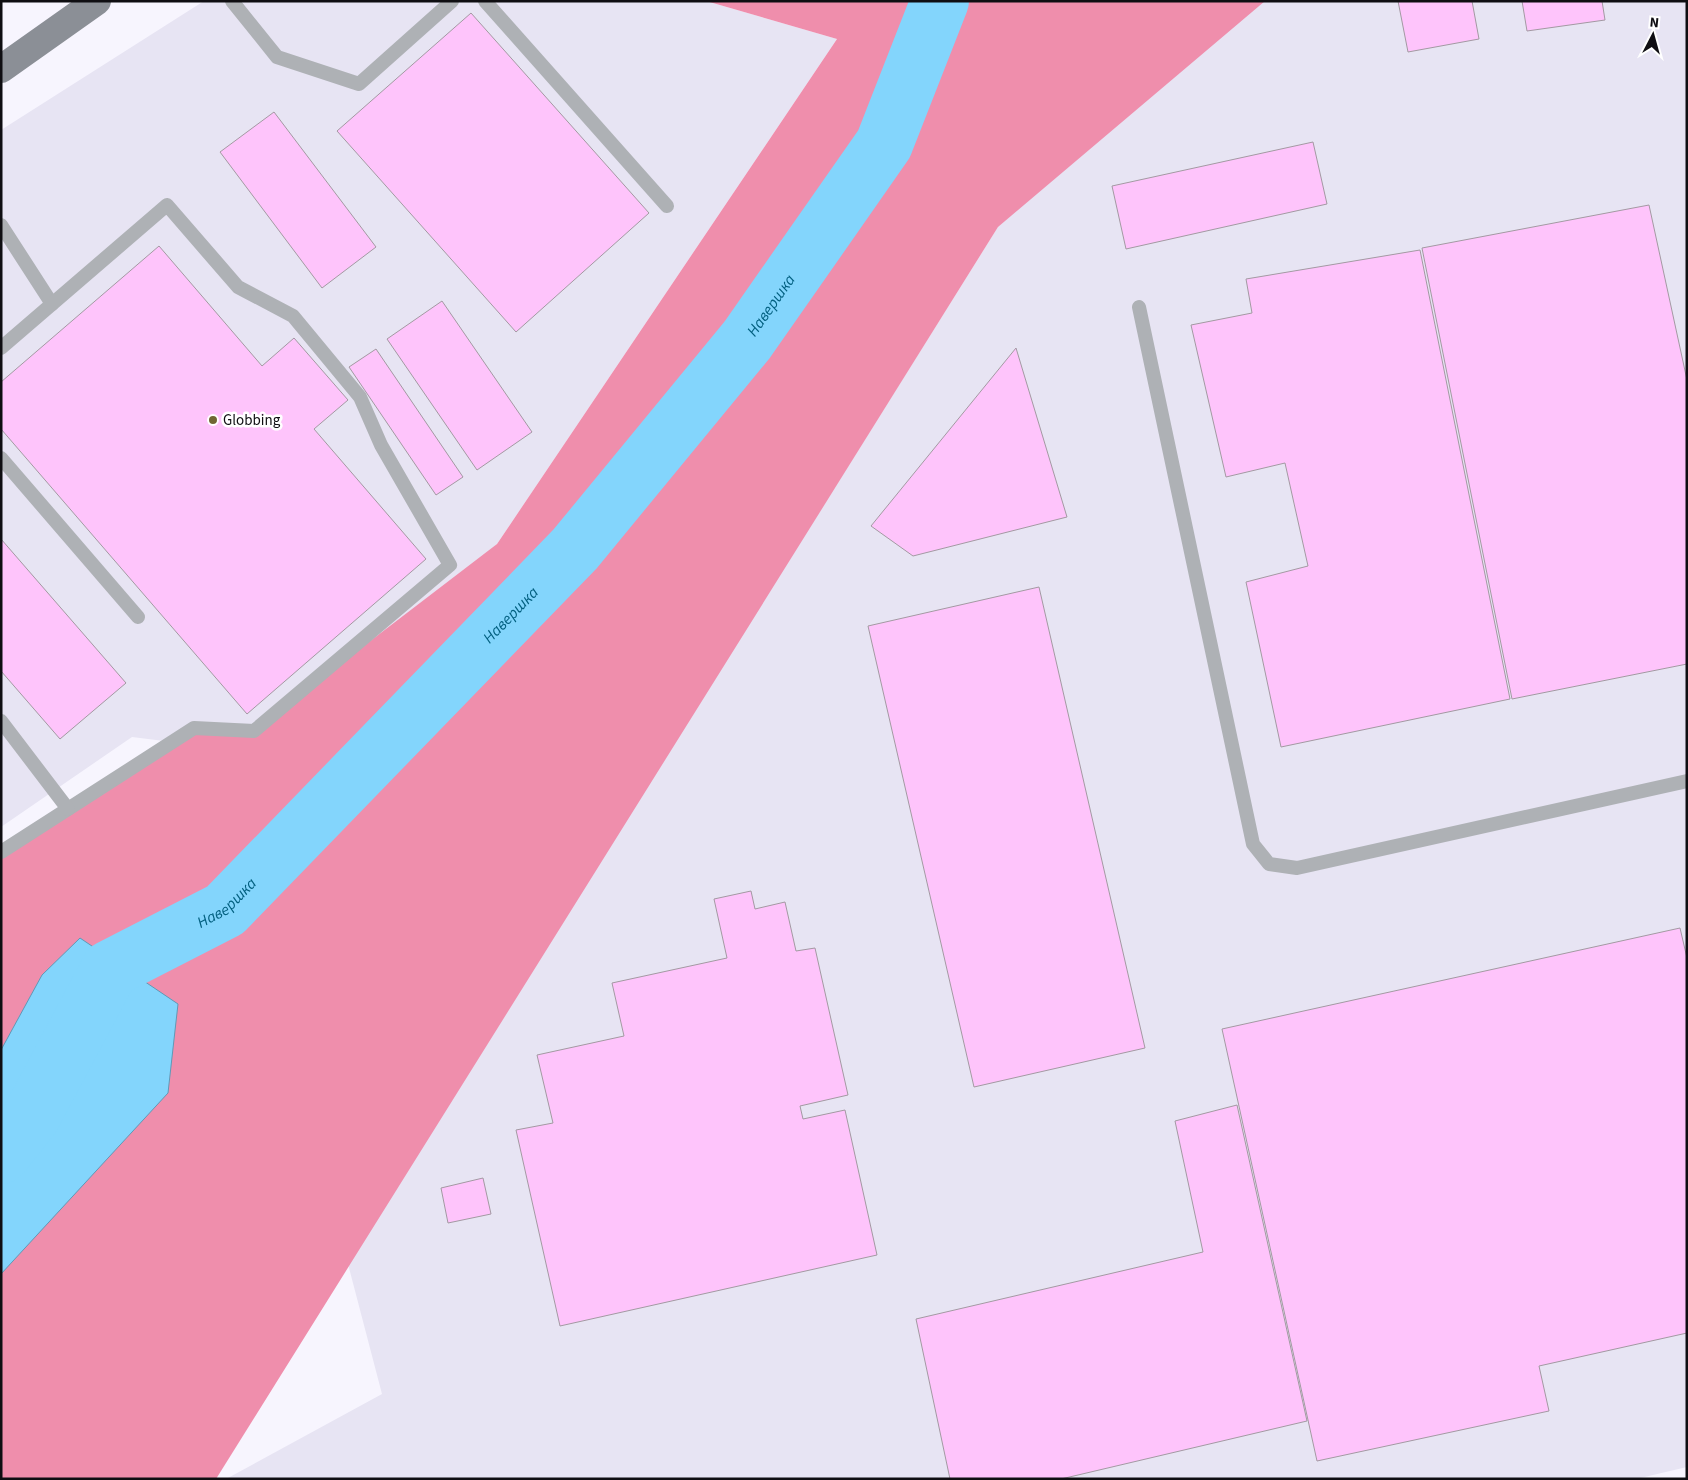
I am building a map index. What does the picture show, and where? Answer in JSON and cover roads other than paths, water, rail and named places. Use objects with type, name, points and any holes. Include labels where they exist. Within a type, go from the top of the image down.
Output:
[{"type":"main road","points":[[1,69],[97,1]]},
{"type":"lane","points":[[232,1],[277,57],[359,84],[452,1]]},
{"type":"lane","points":[[485,1],[667,206]]},
{"type":"lane","points":[[1,348],[167,206],[238,287],[293,316],[360,397],[381,445],[450,565],[254,730],[194,728],[1,852]]},
{"type":"lane","points":[[1,224],[52,304]]},
{"type":"lane","points":[[1139,307],[1254,844],[1268,864],[1297,868],[1687,781]]},
{"type":"lane","points":[[1,458],[138,617]]},
{"type":"lane","points":[[1,721],[68,809]]},
{"type":"water","points":[[80,938],[178,1004],[168,1093],[1,1274],[1,1050],[42,975]]},
{"type":"waterway","name":"Навершка","points":[[1,1155],[31,1117],[110,969],[225,910],[575,549],[747,340],[884,144],[940,1]]},
{"type":"place","name":"Globbing","points":[[213,420]]}]
